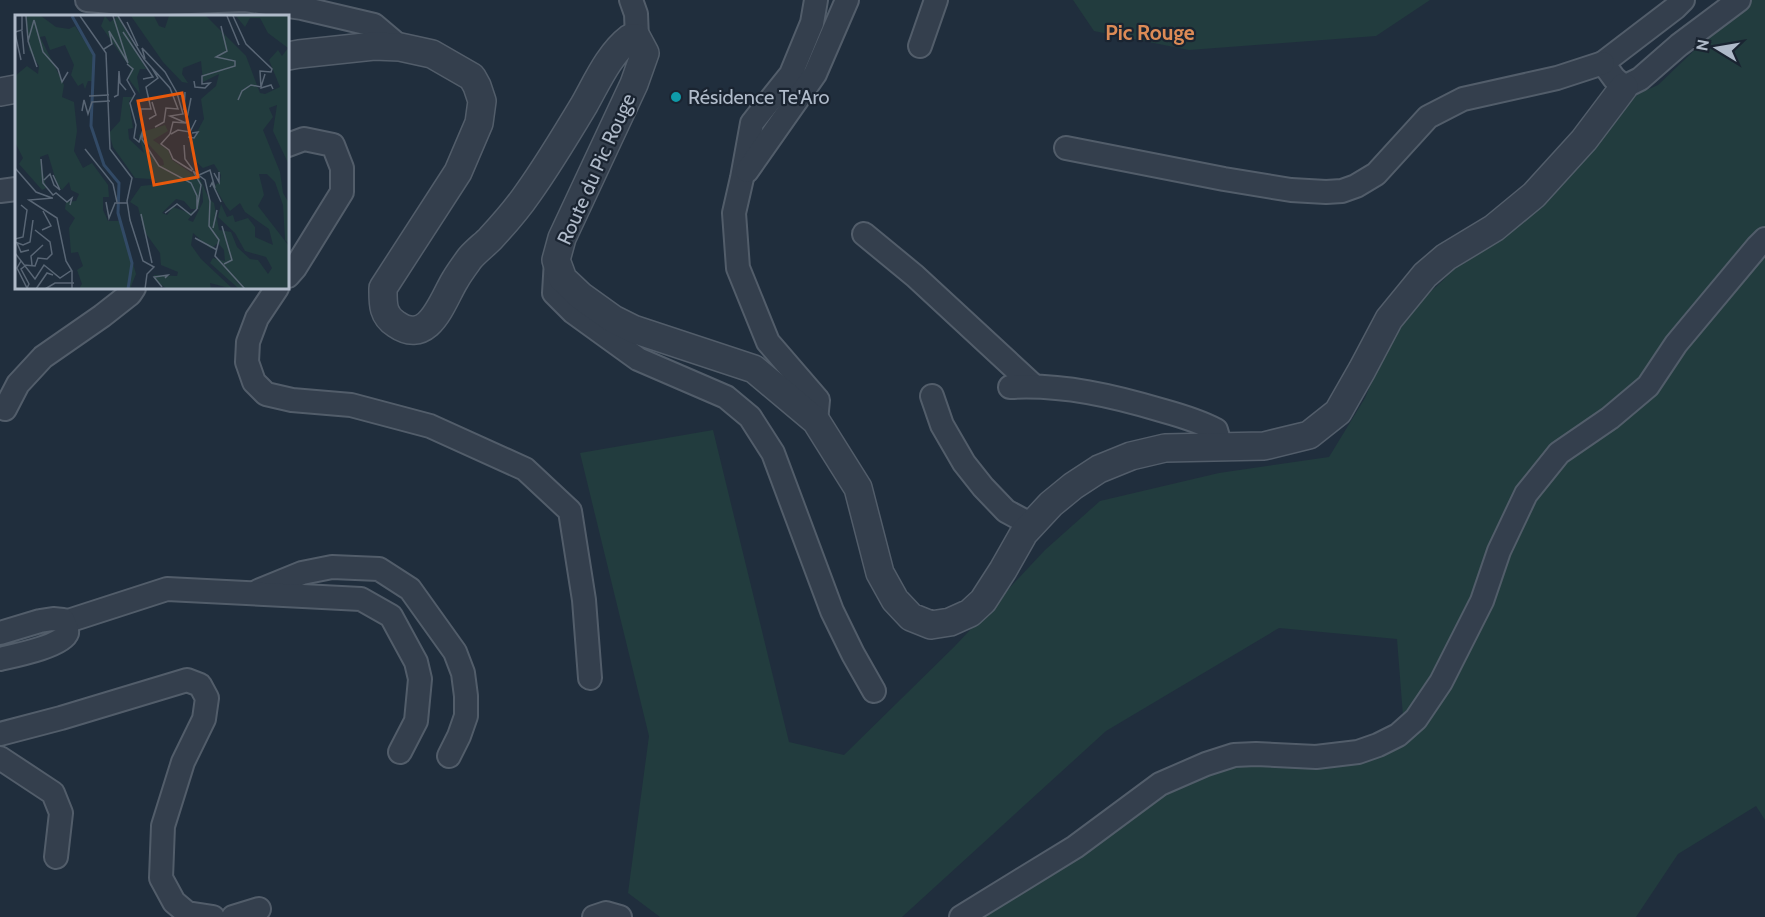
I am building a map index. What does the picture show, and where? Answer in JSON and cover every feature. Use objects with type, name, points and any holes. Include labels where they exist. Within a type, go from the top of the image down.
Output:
[{"type":"street","points":[[87,0],[136,4],[245,0],[302,8],[374,25],[400,47]]},
{"type":"street","points":[[615,0],[635,20]]},
{"type":"street","points":[[816,0],[812,23],[791,74],[752,123],[734,213],[738,268],[768,342],[818,400],[816,421]]},
{"type":"street","points":[[742,178],[815,74],[847,0]]},
{"type":"street","points":[[920,46],[936,0]]},
{"type":"street","points":[[1066,148],[1224,179],[1326,192],[1342,191],[1376,174],[1428,117],[1463,99],[1557,78],[1603,63],[1683,0]]},
{"type":"street","points":[[1603,63],[1624,87],[1640,79],[1679,45],[1739,0]]},
{"type":"street","name":"Route du Pic Rouge","points":[[290,56],[374,46],[400,47],[432,54],[472,77],[477,86],[482,101],[479,123],[458,172],[384,288],[383,307],[389,319],[399,326],[414,330],[425,327],[433,319],[444,303],[454,281],[471,257],[527,195],[621,45],[630,38],[635,20]]},
{"type":"street","name":"Route du Pic Rouge","points":[[635,20],[645,53],[634,84],[562,238],[556,260],[562,279],[578,294],[613,319],[754,369],[816,421],[858,488],[880,573],[895,600],[911,617],[931,625],[950,622],[970,613],[983,601],[1024,533],[1051,504],[1099,469],[1131,456],[1165,448],[1264,446],[1309,435],[1338,412],[1389,319],[1425,275],[1446,257],[1494,228],[1534,195],[1584,140],[1624,87]]},
{"type":"street","points":[[0,92],[15,89]]},
{"type":"street","points":[[290,144],[304,139],[333,145],[342,168],[342,192],[296,268],[290,274]]},
{"type":"street","points":[[0,191],[15,189]]},
{"type":"street","points":[[864,234],[915,276],[1034,386]]},
{"type":"street","points":[[961,917],[1075,847],[1160,784],[1206,764],[1234,755],[1256,753],[1316,757],[1358,752],[1398,735],[1416,719],[1441,682],[1482,601],[1499,552],[1526,494],[1559,453],[1610,418],[1648,386],[1676,344],[1765,239]]},
{"type":"street","points":[[556,260],[554,292],[573,312],[638,359],[726,397],[750,417],[773,453],[832,611],[874,691]]},
{"type":"street","points":[[5,409],[18,384],[43,357],[102,316],[133,290]]},
{"type":"street","points":[[276,290],[257,318],[248,342],[247,362],[254,382],[266,394],[292,400],[351,405],[430,426],[525,468],[570,511],[584,600],[590,678]]},
{"type":"street","points":[[1010,387],[1064,388],[1109,396],[1199,421],[1216,430],[1221,447]]},
{"type":"street","points":[[932,396],[942,425],[964,463],[1006,511],[1032,525]]},
{"type":"street","points":[[251,594],[302,573],[332,567],[379,569],[410,589],[455,652],[463,673],[466,696],[465,716],[458,738],[448,756]]},
{"type":"street","points":[[64,622],[167,589],[361,599],[391,616],[416,662],[420,679],[416,721],[400,752]]},
{"type":"street","points":[[0,633],[47,620],[63,620],[67,626],[67,634],[62,640],[0,659]]},
{"type":"street","points":[[0,734],[187,680],[200,686],[207,698],[204,719],[183,762],[164,826],[161,878],[174,902],[187,913],[213,917]]},
{"type":"street","points":[[0,758],[53,793],[61,813],[56,857]]},
{"type":"street","points":[[233,917],[259,909]]},
{"type":"street","points":[[594,917],[606,913],[620,917]]},
{"type":"green space","points":[[1073,0],[1430,0],[1376,36],[1189,50],[1094,31]]},
{"type":"green space","points":[[1747,0],[1765,0],[1765,820],[1756,806],[1678,854],[1636,917],[972,917],[1114,817],[1248,755],[1378,747],[1404,729],[1397,639],[1279,628],[1106,731],[902,917],[660,917],[628,893],[649,736],[580,453],[713,430],[789,742],[844,755],[955,646],[1045,550],[1100,501],[1219,473],[1329,457],[1365,398],[1398,320],[1437,286],[1593,135],[1638,94],[1658,85]]},
{"type":"place","name":"Résidence Te'Aro","points":[[676,97]]},
{"type":"district","name":"Pic Rouge","points":[[1150,32]]}]
